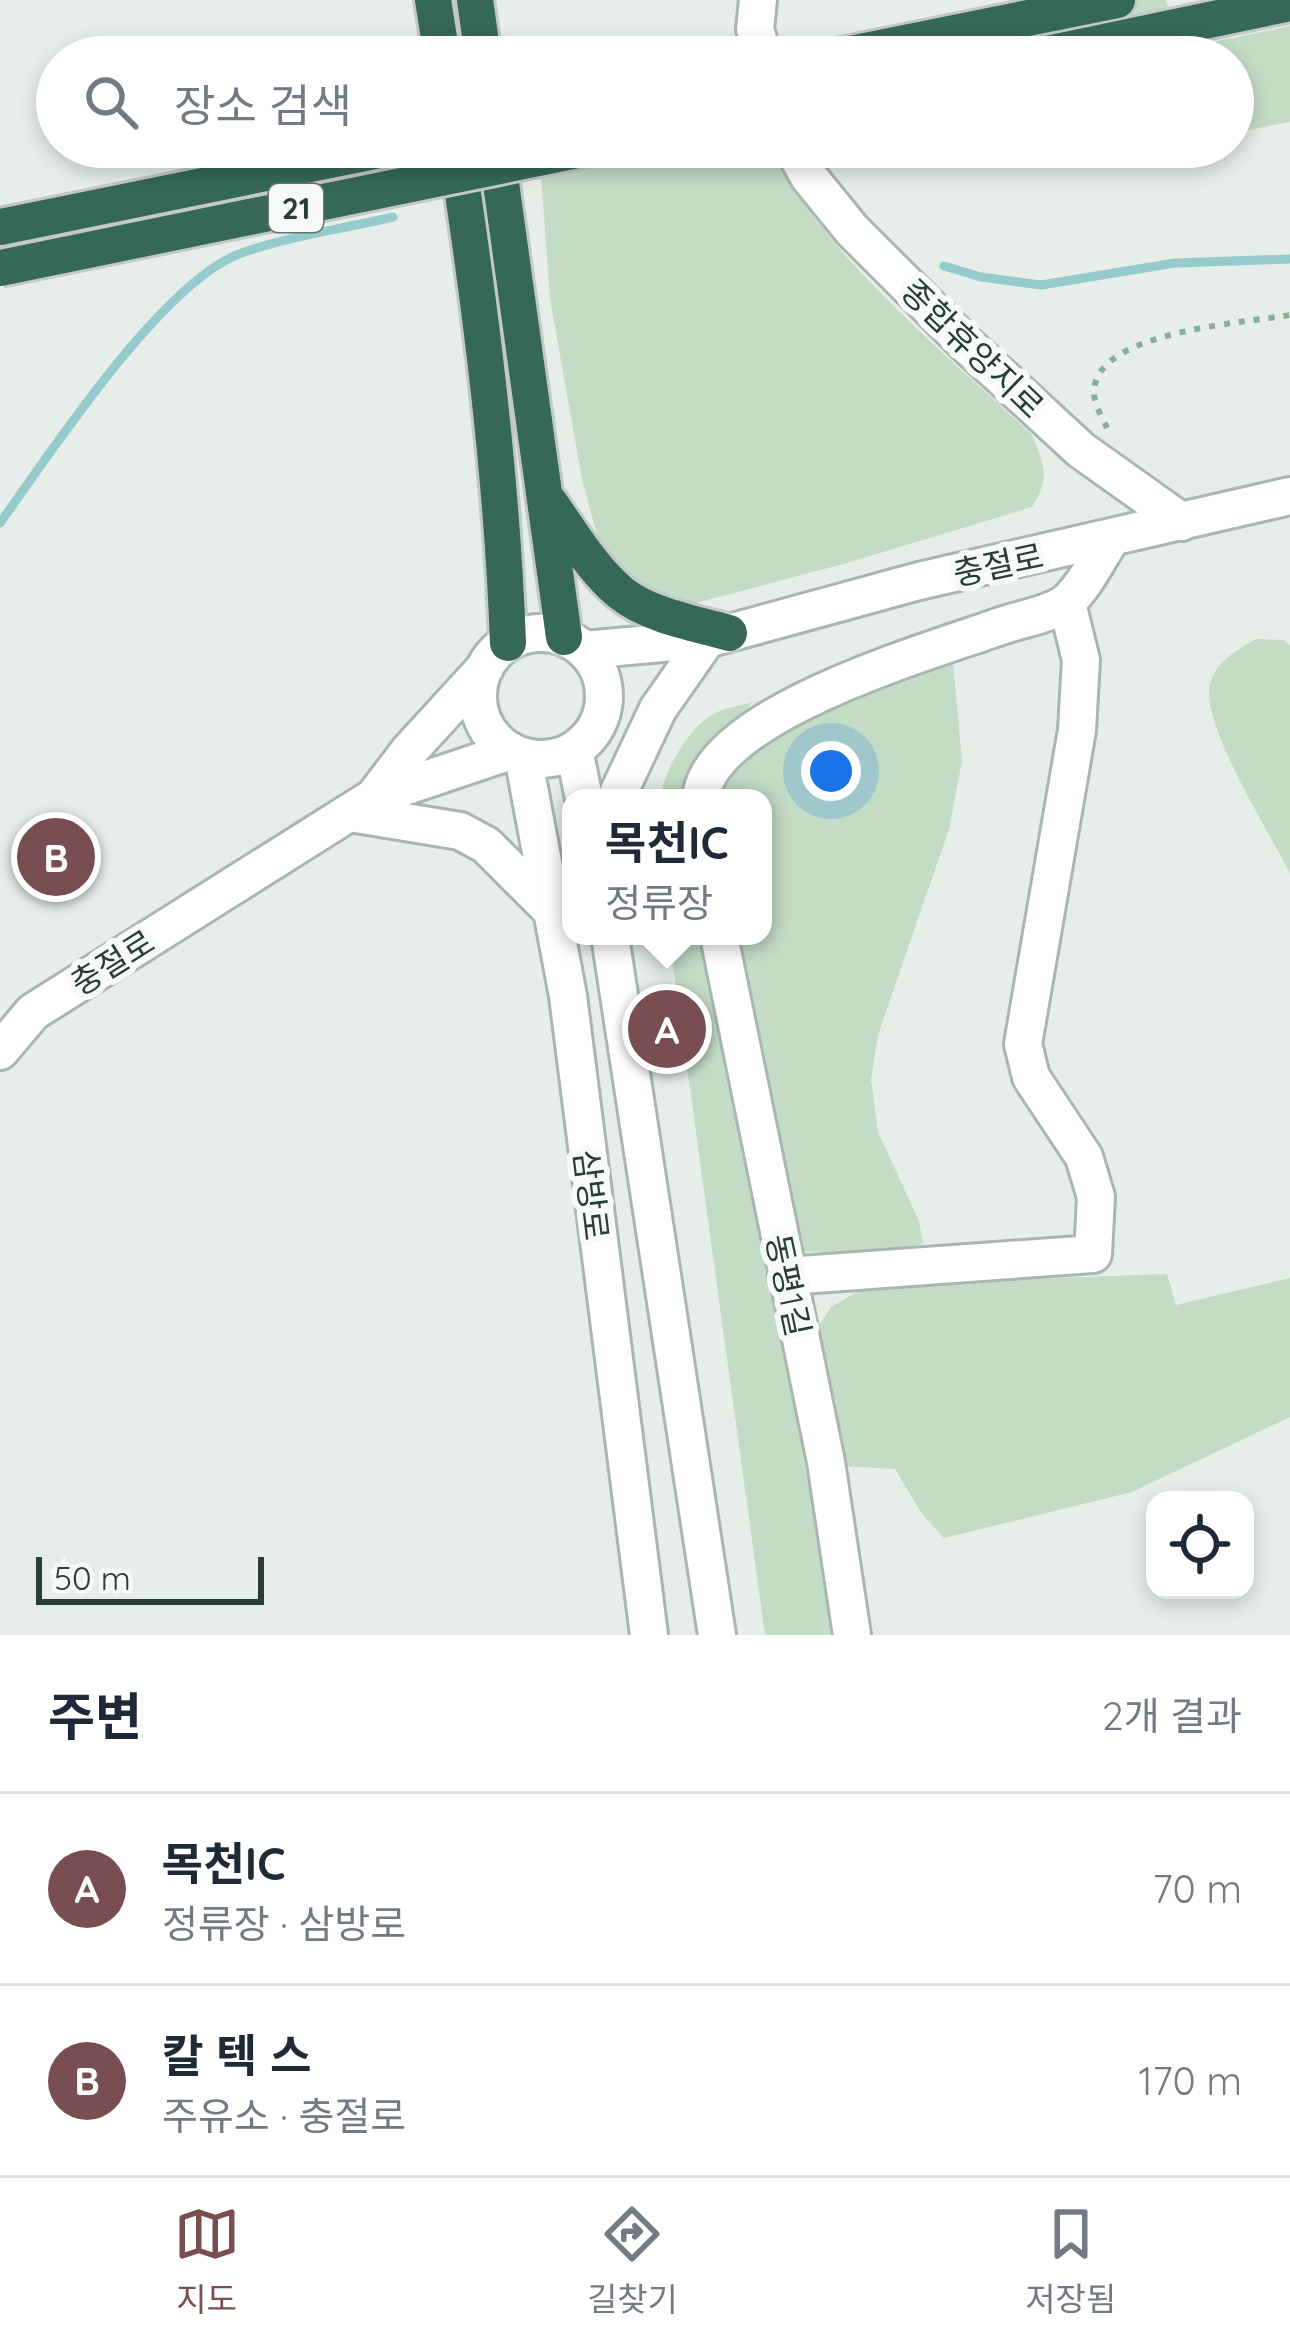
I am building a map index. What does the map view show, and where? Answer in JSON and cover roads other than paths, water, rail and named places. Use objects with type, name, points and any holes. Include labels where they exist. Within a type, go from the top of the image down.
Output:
[{"type":"highway","points":[[433,0],[439,36]]},
{"type":"highway","points":[[475,0],[480,36]]},
{"type":"highway","points":[[940,36],[1117,0]]},
{"type":"highway","points":[[1134,36],[1290,3]]},
{"type":"highway","name":"21","points":[[0,227],[291,168]]},
{"type":"highway","points":[[459,168],[505,544],[497,655]]},
{"type":"highway","name":"21","points":[[0,268],[489,168]]},
{"type":"highway","points":[[499,168],[546,498],[574,644]]},
{"type":"highway","points":[[546,498],[588,557],[622,593],[718,636]]},
{"type":"street","points":[[757,36],[758,0]]},
{"type":"street","name":"종합휴양지로","points":[[804,168],[852,230],[967,345],[1081,450],[1182,522]]},
{"type":"street","name":"충절로","points":[[574,644],[718,636],[919,581],[1290,496]]},
{"type":"street","points":[[704,789],[727,748],[783,711],[869,674],[1067,603],[1111,539]]},
{"type":"street","points":[[788,1276],[1093,1255],[1096,1197],[1084,1157],[1031,1077],[1023,1044],[1077,730],[1081,660],[1067,603]]},
{"type":"street","points":[[536,633],[574,644],[602,678],[602,710],[585,738],[549,759],[517,754],[487,729],[481,714],[478,698],[497,655],[536,633]]},
{"type":"street","points":[[620,789],[658,709],[718,636]]},
{"type":"street","name":"충절로","points":[[585,738],[718,636]]},
{"type":"street","name":"충절로","points":[[362,805],[497,655]]},
{"type":"street","points":[[584,789],[585,738]]},
{"type":"street","name":"충절로","points":[[0,1051],[16,1016],[362,805],[517,754]]},
{"type":"street","name":"삼방로","points":[[517,754],[568,996],[649,1635]]},
{"type":"street","points":[[362,805],[460,831],[486,845],[550,909]]},
{"type":"street","name":"삼방로","points":[[611,945],[717,1635]]},
{"type":"street","name":"동평1길","points":[[721,945],[826,1462],[852,1635]]},
{"type":"waterway","points":[[0,523],[109,373],[208,271],[257,248],[393,217]]},
{"type":"waterway","points":[[944,266],[981,277],[1041,285],[1175,263],[1290,259]]},
{"type":"place","name":"칼 텍 스","points":[[56,857]]},
{"type":"place","name":"목천IC","points":[[667,1029]]}]
